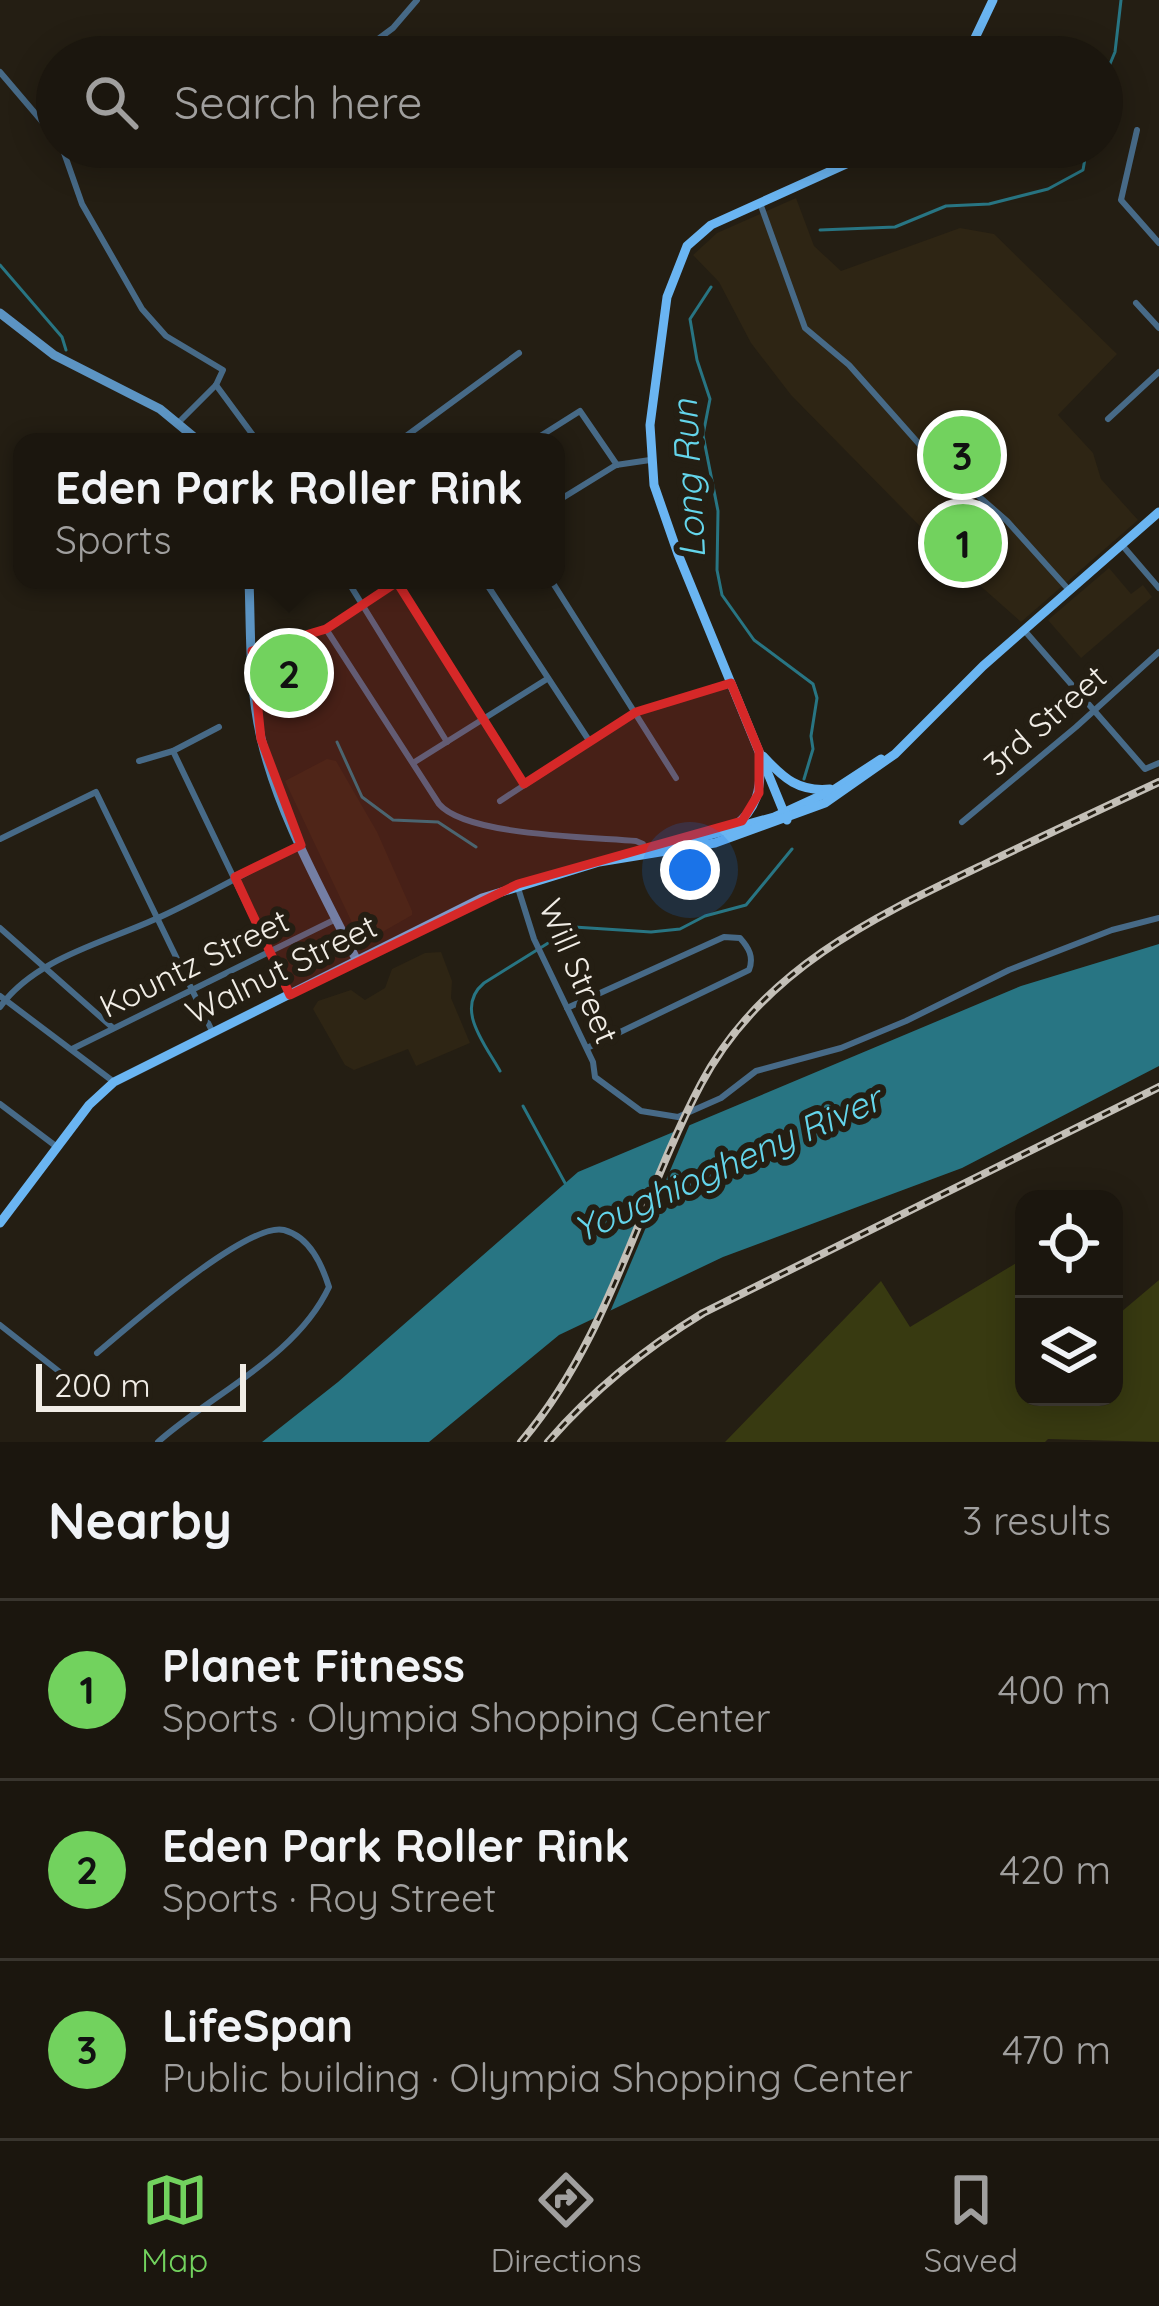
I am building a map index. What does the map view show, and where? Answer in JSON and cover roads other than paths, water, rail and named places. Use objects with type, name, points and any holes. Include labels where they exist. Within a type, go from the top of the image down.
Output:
[{"type":"main road","points":[[976,36],[993,0]]},
{"type":"main road","points":[[786,816],[660,509],[650,460],[658,356],[667,297],[678,264],[698,234],[838,168]]},
{"type":"main road","points":[[0,313],[54,355],[179,422],[191,433]]},
{"type":"main road","name":"Walnut Street","points":[[645,853],[716,843],[863,780],[1159,512]]},
{"type":"main road","points":[[249,589],[261,739],[301,844],[357,961]]},
{"type":"main road","name":"Walnut Street","points":[[2,1218],[89,1105],[114,1082],[518,884],[786,816],[836,788],[914,733]]},
{"type":"main road","points":[[759,751],[788,782],[814,790],[836,788]]},
{"type":"main road","points":[[728,831],[742,821],[759,793],[759,751]]},
{"type":"street","points":[[383,36],[417,0]]},
{"type":"street","points":[[0,72],[36,114]]},
{"type":"street","points":[[1137,130],[1121,200],[1159,243]]},
{"type":"street","points":[[69,168],[82,204],[142,308],[166,336],[221,368],[223,376],[179,422]]},
{"type":"street","points":[[760,203],[805,328],[849,365],[920,445],[1007,521],[1069,590]]},
{"type":"street","points":[[1136,303],[1159,328]]},
{"type":"street","points":[[410,433],[519,352]]},
{"type":"street","points":[[1108,419],[1159,372]]},
{"type":"street","points":[[216,385],[251,433]]},
{"type":"street","points":[[545,433],[580,411],[617,465]]},
{"type":"street","points":[[565,497],[617,465],[650,460]]},
{"type":"street","points":[[1122,545],[1159,588]]},
{"type":"street","points":[[352,589],[448,742]]},
{"type":"street","points":[[252,651],[326,629],[384,589]]},
{"type":"street","points":[[402,589],[524,784]]},
{"type":"street","points":[[490,589],[590,742]]},
{"type":"street","points":[[557,589],[676,778]]},
{"type":"street","points":[[326,629],[444,811],[460,820],[516,831],[636,841],[643,844],[645,853]]},
{"type":"street","points":[[1024,630],[1145,769],[1159,763]]},
{"type":"street","name":"3rd Street","points":[[962,822],[1159,652]]},
{"type":"street","points":[[413,763],[548,679]]},
{"type":"street","points":[[500,801],[636,712],[730,683]]},
{"type":"street","points":[[139,761],[173,751],[219,727]]},
{"type":"street","points":[[173,751],[290,995]]},
{"type":"street","points":[[0,839],[96,792],[213,1034]]},
{"type":"street","points":[[114,1082],[2,1001],[47,968],[159,918],[301,844]]},
{"type":"street","name":"Will Street","points":[[518,884],[534,940],[595,1077],[641,1111],[678,1117],[698,1112],[772,1064],[841,1048],[906,1022],[1009,970],[1112,930],[1159,918]]},
{"type":"street","name":"Kountz Street","points":[[72,1049],[336,920]]},
{"type":"street","points":[[0,928],[113,1028]]},
{"type":"street","points":[[567,1007],[724,937],[740,938],[747,945],[752,959],[749,970],[586,1048]]},
{"type":"street","points":[[0,1104],[57,1147]]},
{"type":"street","points":[[97,1353],[164,1297],[252,1236],[286,1230],[304,1240],[329,1287],[318,1310],[217,1401],[158,1442]]},
{"type":"street","points":[[0,1325],[61,1372]]},
{"type":"water","name":"Youghiogheny River","points":[[1159,944],[1159,1066],[962,1168],[723,1257],[559,1335],[429,1442],[262,1442],[338,1382],[578,1172],[1021,986]]},
{"type":"waterway","name":"Long Run","points":[[1117,36],[1121,0]]},
{"type":"waterway","name":"Long Run","points":[[820,230],[895,227],[946,206],[989,204],[1048,189],[1083,168]]},
{"type":"waterway","points":[[0,265],[62,337],[66,350]]},
{"type":"waterway","name":"Long Run","points":[[711,287],[690,319],[710,399],[703,435],[718,511],[717,570],[722,595],[754,640],[813,684],[817,698],[813,749],[804,779]]},
{"type":"waterway","points":[[337,742],[362,797],[393,820],[438,822],[476,847]]},
{"type":"waterway","name":"Long Run","points":[[500,1071],[472,1015],[475,993],[484,983],[574,927],[680,929],[705,916],[746,905],[792,849]]},
{"type":"waterway","name":"Long Run","points":[[523,1106],[565,1183]]},
{"type":"railway","points":[[521,1442],[578,1359],[701,1084],[756,1009],[788,978],[862,927],[1159,782]]},
{"type":"railway","points":[[548,1442],[621,1371],[703,1313],[1159,1087]]},
{"type":"place","name":"LifeSpan","points":[[962,455]]},
{"type":"place","name":"Planet Fitness","points":[[963,543]]},
{"type":"place","name":"Eden Park Roller Rink","points":[[289,673]]}]
